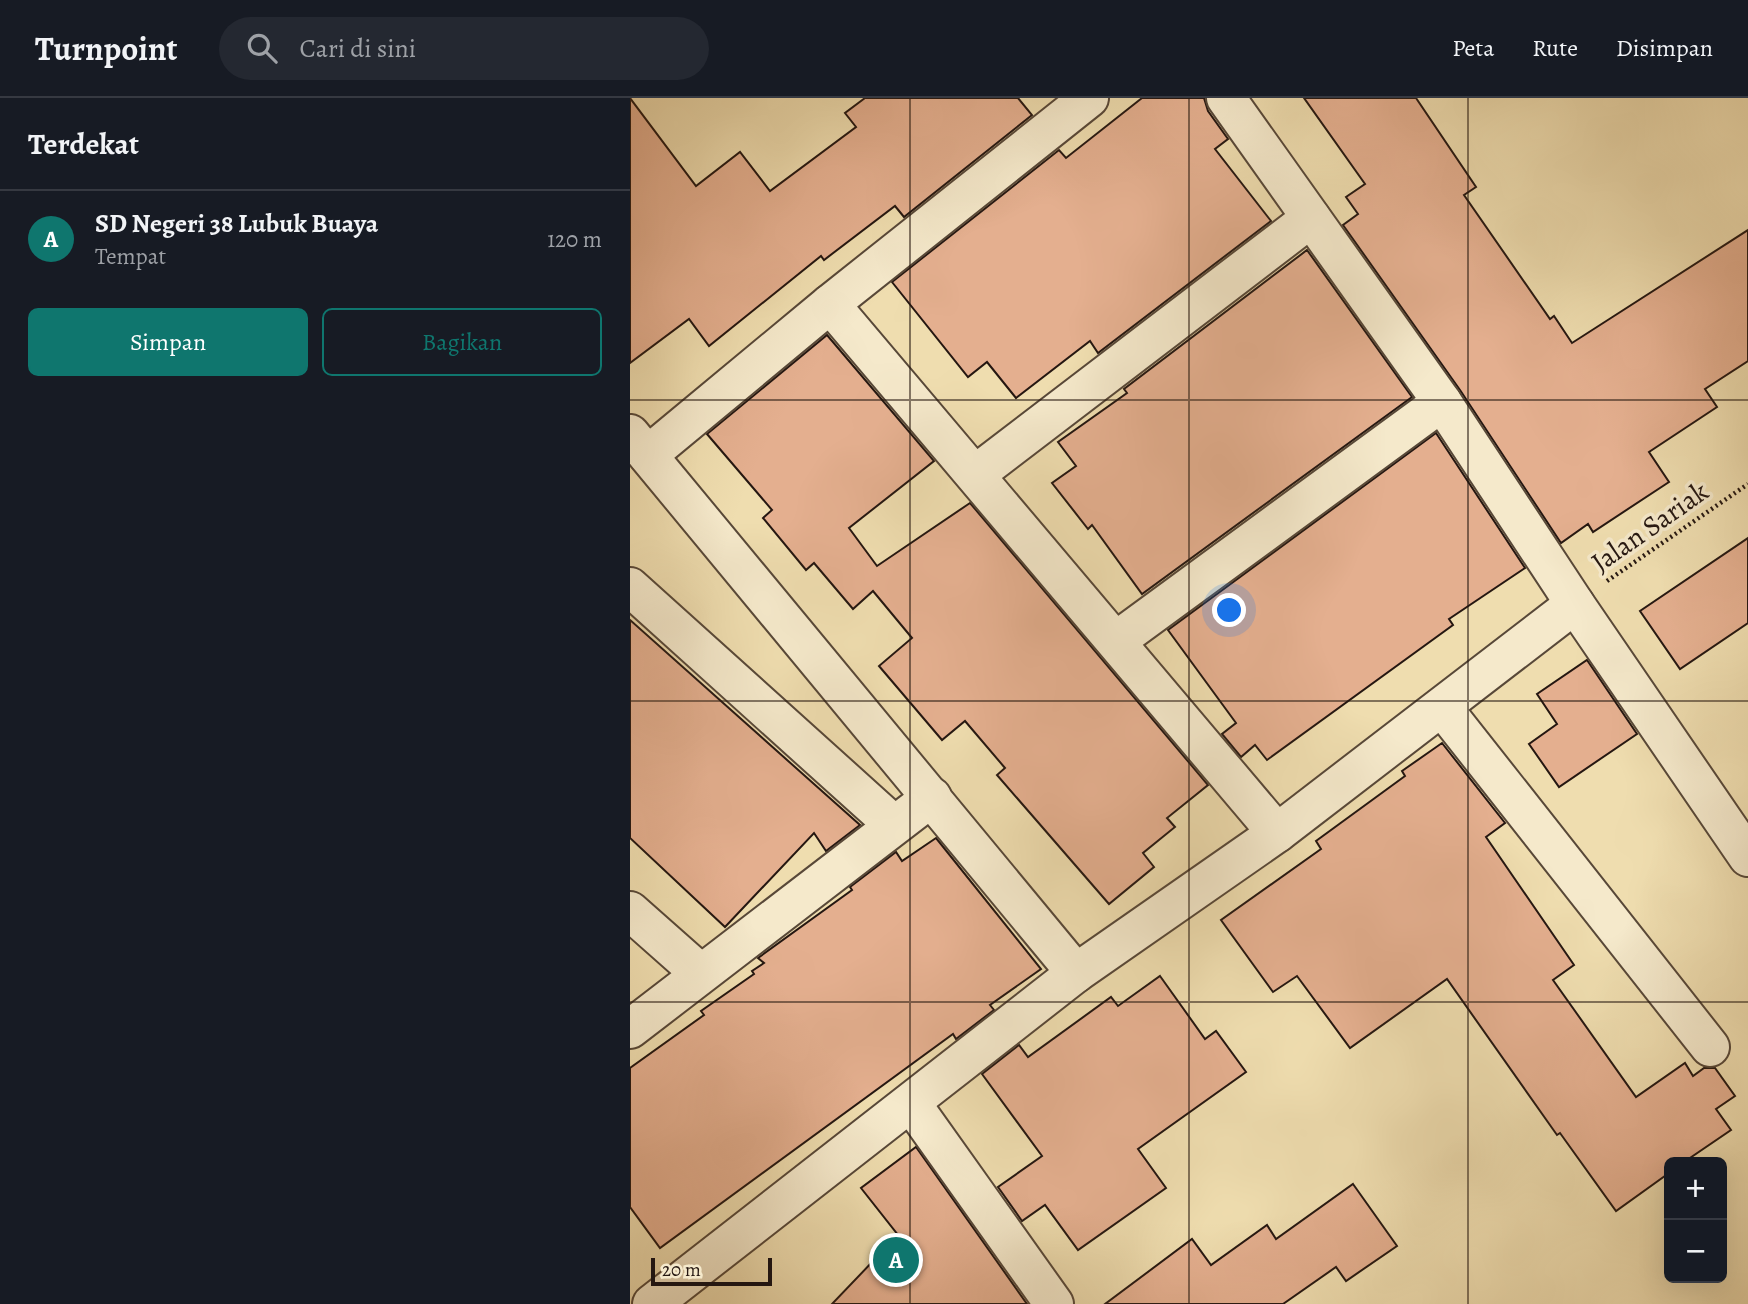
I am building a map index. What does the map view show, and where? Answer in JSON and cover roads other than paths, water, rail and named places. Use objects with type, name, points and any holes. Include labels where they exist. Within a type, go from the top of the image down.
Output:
[{"type":"street","points":[[1076,973],[639,445],[830,304],[1088,98]]},
{"type":"street","points":[[1226,98],[1442,402],[1575,604],[1748,857]]},
{"type":"street","points":[[976,474],[1311,218]]},
{"type":"street","points":[[830,304],[1277,833]]},
{"type":"street","points":[[1116,641],[1442,402]]},
{"type":"street","points":[[630,587],[894,825]]},
{"type":"street","points":[[652,1304],[1076,973],[1277,833],[1575,604]]},
{"type":"street","points":[[1442,707],[1710,1047]]},
{"type":"street","points":[[630,1029],[932,797]]},
{"type":"street","points":[[630,911],[700,974]]},
{"type":"street","points":[[911,1103],[1054,1304]]},
{"type":"place","name":"SD Negeri 38 Lubuk Buaya","points":[[896,1260]]}]
